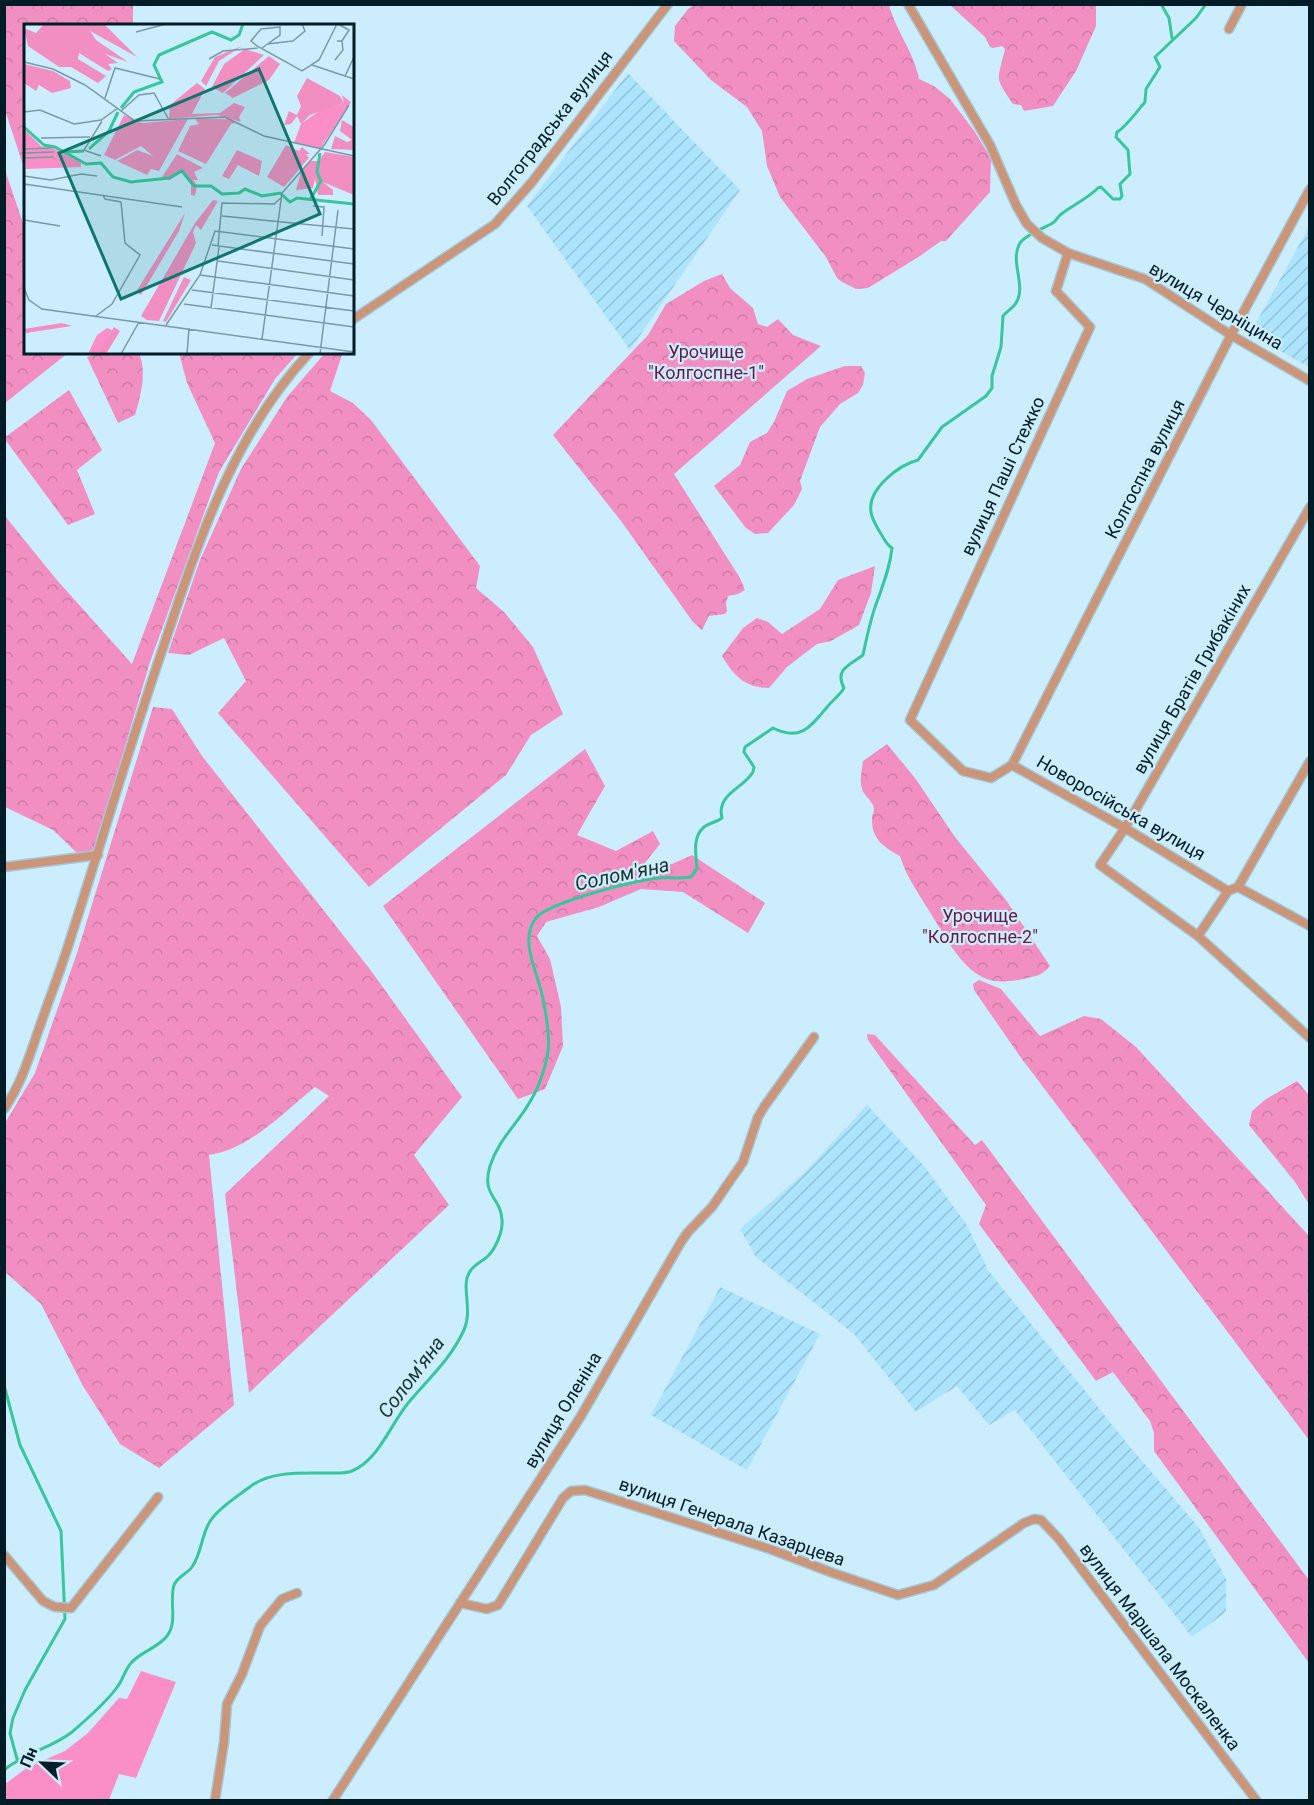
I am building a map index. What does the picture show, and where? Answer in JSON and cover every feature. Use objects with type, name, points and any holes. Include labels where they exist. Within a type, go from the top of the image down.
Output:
[{"type":"street","name":"Волгоградська вулиця","points":[[354,319],[495,224],[532,182],[668,4]]},
{"type":"street","name":"вулиця Черніцина","points":[[908,4],[990,145],[1016,205],[1027,224],[1042,238],[1068,253],[1145,279],[1232,335],[1310,381]]},
{"type":"street","points":[[1229,28],[1242,4]]},
{"type":"street","name":"Колгоспна вулиця","points":[[1012,765],[1232,335],[1310,189]]},
{"type":"street","name":"вулиця Паші Стежко","points":[[910,720],[1090,327],[1056,291],[1068,253]]},
{"type":"street","points":[[4,1109],[27,1064],[98,855],[147,694],[191,563],[235,459],[260,414],[308,354]]},
{"type":"street","name":"вулиця Братів Грибакіних","points":[[1198,936],[1100,865],[1125,828],[1310,507]]},
{"type":"street","name":"Новоросійська вулиця","points":[[910,720],[963,771],[991,778],[1012,765],[1125,828],[1228,891]]},
{"type":"street","points":[[1310,761],[1238,886],[1228,891],[1198,936],[1310,1038]]},
{"type":"street","points":[[4,867],[98,855]]},
{"type":"street","points":[[1238,886],[1310,926]]},
{"type":"street","name":"вулиця Оленіна","points":[[333,1800],[581,1416],[681,1242],[712,1207],[743,1162],[752,1142],[758,1117],[814,1036]]},
{"type":"street","name":"вулиця Генерала Казарцева","points":[[460,1603],[488,1609],[498,1605],[563,1498],[571,1491],[585,1490],[770,1549],[898,1595],[934,1585],[1024,1523],[1034,1519]]},
{"type":"street","points":[[4,1554],[43,1601],[58,1608],[71,1608],[158,1497]]},
{"type":"street","name":"вулиця Маршала Москаленка","points":[[1034,1519],[1041,1520],[1059,1539],[1256,1800]]},
{"type":"street","points":[[215,1800],[227,1704],[242,1674],[260,1626],[282,1599],[297,1593]]},
{"type":"shaded area","points":[[628,73],[740,190],[630,350],[527,206]]},
{"type":"shaded area","points":[[1309,227],[1309,367],[1250,334]]},
{"type":"shaded area","points":[[867,1105],[924,1166],[967,1225],[988,1270],[1130,1447],[1200,1529],[1226,1579],[1226,1612],[1192,1637],[1015,1410],[989,1425],[957,1386],[916,1412],[854,1334],[756,1257],[740,1229],[803,1174]]},
{"type":"shaded area","points":[[720,1287],[820,1334],[747,1470],[651,1415]]},
{"type":"shaded area","points":[[141,1671],[176,1682],[136,1778],[119,1774],[109,1800],[5,1800],[5,1784],[28,1767],[65,1751],[88,1733],[119,1698],[127,1699]]},
{"type":"green space","points":[[696,4],[889,5],[917,69],[919,79],[934,86],[950,99],[975,132],[991,159],[990,192],[946,241],[941,241],[868,288],[856,289],[842,282],[837,278],[826,257],[780,197],[767,166],[762,131],[747,107],[711,80],[674,41],[675,26],[688,9]]},
{"type":"green space","points":[[4,5],[133,5],[133,24],[24,24],[24,168],[5,110]]},
{"type":"green space","points":[[950,5],[1096,5],[1096,26],[1076,71],[1053,106],[1024,111],[1021,105],[1013,104],[1000,82],[999,73],[1005,49],[1002,46],[990,47],[985,37]]},
{"type":"green space","points":[[5,170],[24,226],[24,354],[67,354],[5,403]]},
{"type":"green space","name":"Урочище \"Колгоспне-1\"","points":[[722,274],[730,288],[753,308],[758,324],[767,327],[778,319],[793,335],[821,346],[674,474],[740,578],[745,590],[728,596],[725,614],[709,616],[702,630],[693,622],[621,521],[553,435],[648,335],[666,304],[704,281]]},
{"type":"green space","points":[[95,354],[139,354],[143,368],[142,384],[135,415],[118,423],[87,357]]},
{"type":"green space","points":[[179,354],[297,354],[275,379],[219,472],[150,662],[94,851],[76,852],[53,830],[5,807],[5,516],[56,579],[132,664],[215,443],[187,383]]},
{"type":"green space","points":[[324,354],[342,355],[330,391],[353,403],[371,420],[480,566],[476,588],[504,612],[533,647],[563,714],[531,735],[506,775],[369,887],[218,713],[246,681],[224,638],[189,655],[168,653],[200,560],[241,469],[287,397]]},
{"type":"green space","name":"Урочище \"Колгоспне-1\"","points":[[845,366],[861,366],[865,373],[863,385],[858,393],[840,404],[820,427],[800,481],[802,489],[794,505],[768,533],[755,534],[746,528],[714,486],[740,465],[750,442],[767,433],[787,391],[807,379]]},
{"type":"green space","points":[[69,390],[102,450],[77,470],[95,514],[68,525],[4,438]]},
{"type":"green space","points":[[875,566],[871,593],[859,625],[831,641],[817,644],[787,667],[769,688],[753,686],[741,680],[731,670],[722,656],[743,628],[757,618],[768,622],[782,634],[820,609],[838,580]]},
{"type":"green space","points":[[153,707],[172,709],[202,756],[369,968],[462,1097],[414,1155],[449,1205],[249,1393],[225,1194],[329,1096],[315,1087],[279,1118],[252,1137],[224,1151],[209,1155],[234,1405],[159,1468],[120,1444],[83,1386],[41,1304],[4,1271],[5,1123],[35,1073],[77,953]]},
{"type":"green space","name":"Урочище \"Колгоспне-2\"","points":[[887,744],[915,778],[955,837],[1006,900],[1050,966],[1044,972],[1013,981],[986,979],[965,964],[951,946],[912,883],[900,856],[884,846],[874,832],[872,818],[874,810],[861,786],[863,761]]},
{"type":"green space","points":[[585,749],[605,786],[577,835],[616,851],[653,831],[660,844],[636,874],[672,864],[692,855],[765,903],[748,933],[683,892],[641,889],[599,907],[546,922],[537,936],[550,959],[561,1007],[563,1046],[545,1089],[518,1099],[383,906]]},
{"type":"green space","name":"Урочище \"Колгоспне-2\"","points":[[979,980],[1001,989],[1040,1036],[1084,1016],[1101,1019],[1136,1047],[1309,1236],[1309,1440],[1019,1055],[974,990],[973,984]]},
{"type":"green space","points":[[867,1034],[875,1035],[975,1145],[982,1140],[1309,1580],[1309,1663],[1154,1451],[1154,1433],[1150,1421],[1113,1372],[1096,1381],[979,1224],[986,1205],[868,1040]]},
{"type":"green space","points":[[1297,1081],[1309,1095],[1309,1204],[1295,1182],[1249,1125],[1252,1111],[1266,1099]]},
{"type":"waterway","points":[[1161,4],[1169,18],[1172,38]]},
{"type":"waterway","name":"Солом'яна","points":[[4,1770],[72,1732],[108,1698],[131,1663],[167,1636],[173,1618],[174,1585],[192,1567],[208,1525],[221,1509],[259,1481],[277,1475],[346,1473],[361,1466],[370,1459],[402,1411],[452,1350],[466,1322],[466,1285],[469,1273],[494,1249],[501,1229],[501,1212],[488,1184],[490,1166],[498,1147],[534,1095],[547,1057],[546,1018],[529,947],[531,927],[536,918],[558,905],[614,887],[659,878],[691,877],[697,869],[696,846],[700,831],[722,818],[721,810],[727,797],[753,772],[754,767],[744,752],[745,747],[773,728],[791,733],[805,730],[842,691],[844,688],[841,682],[842,672],[863,655],[871,619],[887,574],[891,555],[892,548],[888,545],[872,515],[871,503],[874,495],[886,479],[902,467],[918,460],[942,427],[986,396],[992,388],[992,376],[1001,347],[1003,316],[1015,305],[1019,296],[1016,258],[1022,240],[1053,223],[1060,215],[1098,188],[1101,187],[1113,199],[1120,199],[1122,196],[1120,184],[1130,174],[1128,150],[1116,137],[1117,132],[1145,102],[1146,89],[1160,67],[1155,57],[1196,18],[1206,4]]},
{"type":"waterway","points":[[4,1385],[20,1445],[61,1531],[65,1619],[25,1690],[13,1718],[10,1733],[17,1759]]}]
